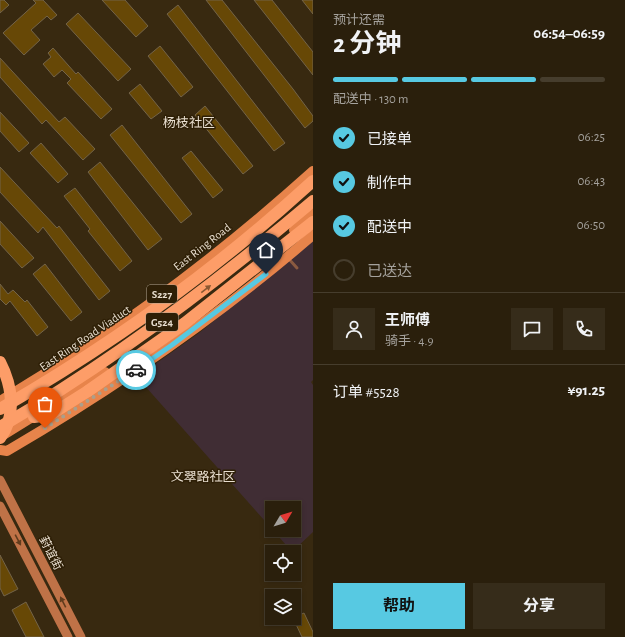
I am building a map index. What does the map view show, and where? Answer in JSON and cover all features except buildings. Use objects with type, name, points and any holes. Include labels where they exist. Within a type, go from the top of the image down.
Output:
[{"type":"highway","name":"East Ring Road Viaduct","points":[[0,409],[96,349],[169,298],[263,224],[313,182]]},
{"type":"highway","name":"G524","points":[[0,427],[106,362],[165,320],[226,274],[313,201]]},
{"type":"highway","points":[[34,417],[50,414],[88,391],[185,323],[313,222]]},
{"type":"highway","points":[[0,362],[9,386],[11,406],[8,423],[0,438]]},
{"type":"main road","name":"East Ring Road","points":[[0,401],[92,344],[159,296],[258,218],[313,171]]},
{"type":"main road","name":"S227","points":[[0,438],[134,353],[231,282],[313,214]]},
{"type":"main road","points":[[0,450],[7,451],[71,414],[126,377],[233,300],[313,235]]},
{"type":"main road","points":[[280,241],[280,248],[287,256]]},
{"type":"main road","name":"葑谊街","points":[[0,480],[81,637]]},
{"type":"main road","name":"葑谊街","points":[[0,506],[68,637]]},
{"type":"lane","points":[[287,256],[297,268]]},
{"type":"shaded area","points":[[313,240],[313,380],[311,382],[313,385],[313,532],[299,545],[286,545],[279,537],[301,537],[301,501],[265,501],[265,521],[137,377],[199,333]]},
{"type":"way so far","points":[[45,428],[71,414],[136,370]]},
{"type":"district","name":"杨枝社区","points":[[189,122]]},
{"type":"district","name":"文翠路社区","points":[[203,476]]},
{"type":"route","points":[[136,370],[172,345],[266,274]]}]
